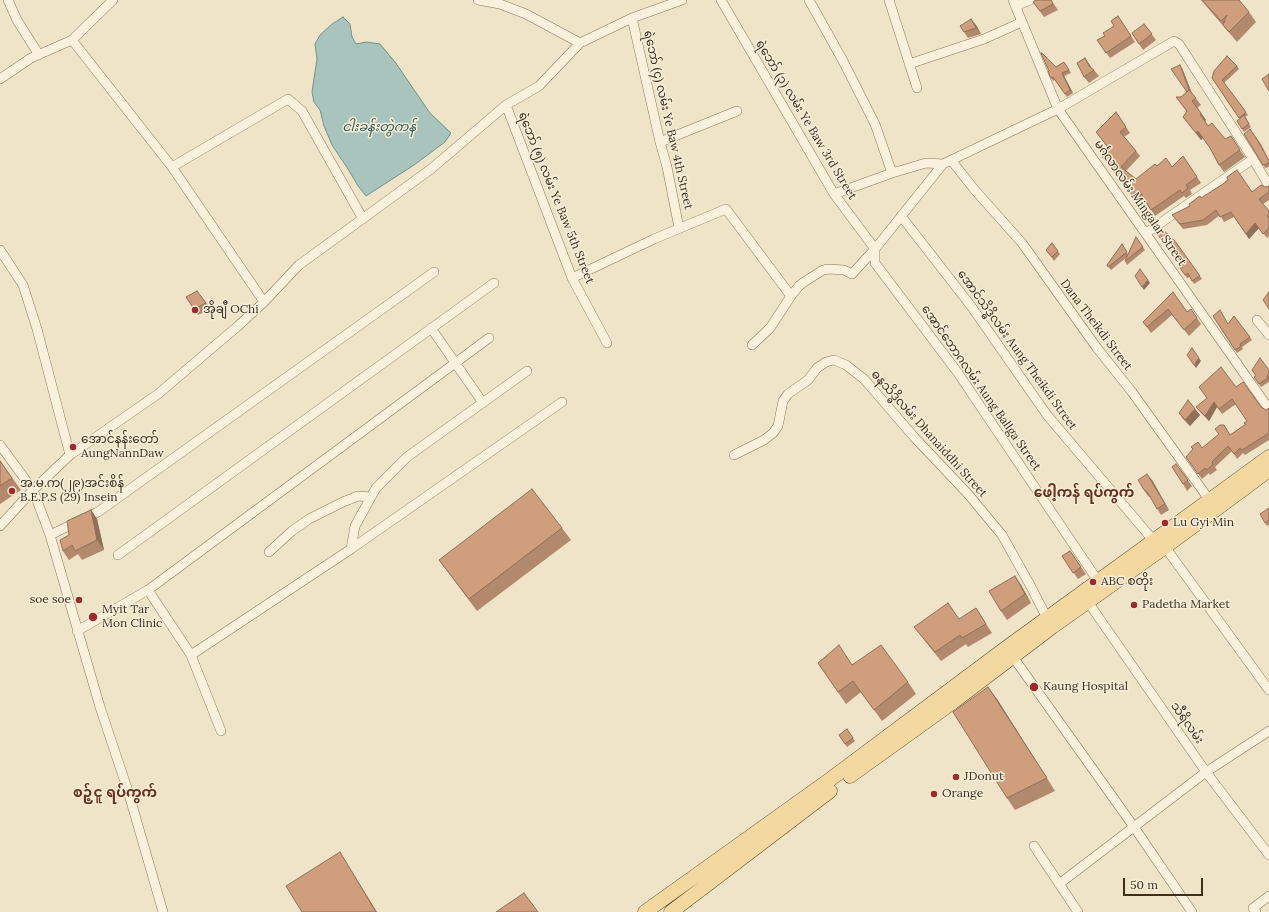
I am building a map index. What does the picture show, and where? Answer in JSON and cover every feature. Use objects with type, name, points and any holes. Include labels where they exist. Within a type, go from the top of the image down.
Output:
[{"type":"main road","points":[[645,912],[661,907],[1047,618],[1098,581],[1159,543],[1267,465]]},
{"type":"main road","points":[[671,912],[834,788],[1088,602],[1159,543]]},
{"type":"street","points":[[8,0],[17,20],[39,55]]},
{"type":"street","points":[[0,79],[31,58],[72,40],[113,0]]},
{"type":"street","points":[[478,0],[500,4],[526,14],[580,43]]},
{"type":"street","points":[[0,526],[33,490],[70,454],[158,394],[238,326],[264,302],[299,265],[430,169],[506,104],[539,86],[580,43],[632,18],[682,0]]},
{"type":"street","name":"ရဲဘော် (၃) လမ်း Ye Baw 3rd Street","points":[[721,0],[834,194],[875,249]]},
{"type":"street","points":[[809,0],[842,59],[875,124],[892,173]]},
{"type":"street","points":[[889,0],[917,88]]},
{"type":"street","points":[[1015,3],[1030,0]]},
{"type":"street","name":"မင်္ဂလာလမ်း Mingalar Street","points":[[1015,3],[1058,109],[1269,408]]},
{"type":"street","name":"ရဲဘော် (၄) လမ်း Ye Baw 4th Street","points":[[632,18],[667,167],[679,228]]},
{"type":"street","points":[[909,64],[984,39],[1022,22]]},
{"type":"street","points":[[72,40],[172,167],[264,302]]},
{"type":"street","points":[[834,194],[892,173],[926,163],[947,162],[1058,109],[1174,41],[1179,44],[1269,186]]},
{"type":"street","points":[[172,167],[288,99],[302,111],[363,219]]},
{"type":"street","name":"ရဲဘော် (၅) လမ်း Ye Baw 5th Street","points":[[506,104],[572,278],[607,343]]},
{"type":"street","points":[[660,142],[737,111]]},
{"type":"street","points":[[1146,232],[1253,159]]},
{"type":"street","points":[[752,345],[770,328],[799,286],[823,270],[844,270],[852,274],[875,249],[947,162]]},
{"type":"street","name":"Dana Theikdi Street","points":[[947,162],[974,189],[1022,243],[1097,348],[1132,392],[1213,505]]},
{"type":"street","points":[[572,278],[679,228],[726,209],[791,296]]},
{"type":"street","name":"အောင်သိဒ္ဓိလမ်း Aung Theikdi Street","points":[[901,216],[970,306],[1047,415],[1159,543],[1269,690]]},
{"type":"street","name":"အောင်ဘောဂလမ်း Aung Ballga Street","points":[[875,249],[875,262],[958,373],[1098,581]]},
{"type":"street","points":[[0,250],[23,285],[37,329],[70,454]]},
{"type":"street","points":[[50,535],[98,512],[434,272]]},
{"type":"street","points":[[118,555],[494,283]]},
{"type":"street","points":[[1257,320],[1269,335]]},
{"type":"street","points":[[431,328],[483,403]]},
{"type":"street","points":[[77,631],[148,590],[489,338]]},
{"type":"street","name":"ဓနသိဒ္ဓိလမ်း Dhanaiddhi Street","points":[[734,455],[773,434],[778,426],[783,401],[788,394],[808,380],[817,368],[826,362],[834,360],[846,365],[864,378],[915,438],[968,494],[1002,534],[1047,618]]},
{"type":"street","points":[[351,549],[355,526],[376,488],[407,457],[527,372]]},
{"type":"street","points":[[191,655],[351,549],[562,402]]},
{"type":"street","points":[[0,445],[33,490],[50,535],[77,631],[128,791],[163,912]]},
{"type":"street","points":[[269,552],[292,531],[309,519],[358,496],[371,497]]},
{"type":"street","points":[[148,590],[191,655],[221,731]]},
{"type":"street","name":"သီရိလမ်း","points":[[1088,602],[1206,772],[1269,855]]},
{"type":"street","points":[[1012,657],[1134,827],[1192,912]]},
{"type":"street","points":[[1059,884],[1206,772],[1269,731]]},
{"type":"street","points":[[1034,846],[1078,912]]},
{"type":"street","points":[[1252,911],[1269,896]]},
{"type":"water","name":"ငါးခန်းတွဲကန်","points":[[343,17],[350,24],[352,37],[356,44],[366,42],[380,44],[395,62],[430,113],[451,133],[445,142],[414,165],[366,196],[332,145],[324,126],[320,110],[314,102],[312,92],[317,59],[315,44],[320,35],[332,24]]},
{"type":"building","points":[[1036,0],[1051,0],[1053,4],[1040,11],[1033,2]]},
{"type":"building","points":[[1202,0],[1239,0],[1249,12],[1229,32],[1223,25],[1227,15],[1221,21]]},
{"type":"building","points":[[1118,16],[1131,36],[1106,53],[1097,40],[1105,36],[1103,33],[1114,26],[1111,21]]},
{"type":"building","points":[[971,19],[976,28],[964,32],[960,26]]},
{"type":"building","points":[[1144,24],[1152,34],[1139,44],[1132,33]]},
{"type":"building","points":[[1041,53],[1056,67],[1064,62],[1069,70],[1062,73],[1070,90],[1065,94],[1053,77],[1051,78]]},
{"type":"building","points":[[1227,56],[1237,66],[1222,80],[1246,112],[1239,118],[1212,78],[1214,71]]},
{"type":"building","points":[[1085,58],[1089,66],[1094,70],[1084,77],[1077,63]]},
{"type":"building","points":[[1180,65],[1189,90],[1187,92],[1171,69]]},
{"type":"building","points":[[1269,74],[1269,91],[1262,79]]},
{"type":"building","points":[[1189,90],[1196,98],[1192,101],[1208,126],[1212,123],[1225,139],[1231,136],[1240,150],[1219,165],[1210,148],[1198,131],[1196,133],[1183,117],[1187,111],[1176,97],[1181,97]]},
{"type":"building","points":[[1116,112],[1126,127],[1120,132],[1136,151],[1121,167],[1136,179],[1155,164],[1157,166],[1166,158],[1172,167],[1183,156],[1197,177],[1186,185],[1188,188],[1182,193],[1180,190],[1151,210],[1139,190],[1132,195],[1101,155],[1107,146],[1096,132]]},
{"type":"building","points":[[1244,115],[1249,124],[1242,129],[1237,121]]},
{"type":"building","points":[[1250,129],[1269,163],[1263,165],[1244,134]]},
{"type":"building","points":[[1237,170],[1252,192],[1261,185],[1265,187],[1269,186],[1269,192],[1259,199],[1269,211],[1267,216],[1269,218],[1269,228],[1263,234],[1255,223],[1246,234],[1231,212],[1220,217],[1216,210],[1203,220],[1180,224],[1172,215],[1190,206],[1189,204],[1200,196],[1201,198],[1226,182],[1228,180],[1227,177]]},
{"type":"building","points":[[1159,226],[1175,241],[1200,276],[1192,281],[1188,273],[1185,275],[1180,268],[1183,267],[1154,230]]},
{"type":"building","points":[[1136,237],[1143,247],[1125,261]]},
{"type":"building","points":[[1052,243],[1058,251],[1052,257],[1046,250]]},
{"type":"building","points":[[1122,244],[1127,252],[1108,267],[1107,265]]},
{"type":"building","points":[[1140,269],[1148,280],[1142,287],[1135,276]]},
{"type":"building","points":[[197,291],[206,303],[194,309],[186,297]]},
{"type":"building","points":[[1173,292],[1187,312],[1191,309],[1197,318],[1184,330],[1168,309],[1147,327],[1143,322]]},
{"type":"building","points":[[1269,292],[1269,309],[1263,300]]},
{"type":"building","points":[[1220,310],[1228,324],[1234,316],[1250,337],[1240,344],[1241,346],[1235,350],[1213,316]]},
{"type":"building","points":[[1192,348],[1199,358],[1194,365],[1187,355]]},
{"type":"building","points":[[1260,358],[1269,370],[1269,374],[1267,376],[1268,378],[1259,384],[1254,377],[1256,376],[1252,370]]},
{"type":"building","points":[[1221,367],[1236,387],[1243,382],[1261,407],[1266,410],[1269,408],[1269,433],[1242,450],[1240,448],[1234,454],[1228,446],[1212,462],[1213,465],[1206,470],[1205,468],[1198,474],[1186,457],[1193,449],[1191,447],[1198,442],[1202,448],[1219,434],[1215,429],[1220,425],[1224,425],[1230,435],[1246,424],[1244,423],[1247,421],[1232,399],[1219,409],[1214,402],[1205,416],[1196,407],[1207,398],[1199,387]]},
{"type":"building","points":[[1188,400],[1195,409],[1185,420],[1179,413]]},
{"type":"building","points":[[0,461],[12,478],[0,486]]},
{"type":"building","points":[[1176,464],[1188,480],[1183,484],[1172,467]]},
{"type":"building","points":[[1147,474],[1165,504],[1157,509],[1148,493],[1144,490],[1138,480]]},
{"type":"building","points":[[532,489],[562,528],[469,599],[439,560]]},
{"type":"building","points":[[1269,508],[1269,520],[1265,523],[1260,514]]},
{"type":"building","points":[[91,510],[97,540],[75,551],[72,545],[63,551],[60,540],[69,535],[67,521]]},
{"type":"building","points":[[1070,551],[1081,567],[1073,573],[1062,556]]},
{"type":"building","points":[[1015,576],[1025,594],[1001,611],[989,591]]},
{"type":"building","points":[[948,603],[959,619],[976,608],[986,624],[962,638],[960,635],[935,652],[914,627]]},
{"type":"building","points":[[839,645],[852,665],[881,645],[908,682],[874,710],[853,681],[838,692],[818,663]]},
{"type":"building","points":[[988,687],[1047,778],[1007,798],[953,712]]},
{"type":"building","points":[[847,729],[853,738],[845,744],[839,735]]},
{"type":"building","points":[[340,852],[376,912],[302,912],[286,886]]},
{"type":"building","points":[[524,893],[538,912],[496,912]]},
{"type":"place","name":"အိုချီ OChi","points":[[195,310]]},
{"type":"place","name":"အောင်နန်းတော် AungNannDaw","points":[[73,447]]},
{"type":"place","name":"အ.မ.က(၂၉)အင်းစိန် B.E.P.S (29) Insein","points":[[12,491]]},
{"type":"place","name":"Lu Gyi Min","points":[[1165,523]]},
{"type":"place","name":"ABC စတိုး","points":[[1093,582]]},
{"type":"place","name":"soe soe","points":[[79,600]]},
{"type":"place","name":"Padetha Market","points":[[1134,605]]},
{"type":"place","name":"Myit Tar Mon Clinic","points":[[93,617]]},
{"type":"place","name":"Kaung Hospital","points":[[1034,687]]},
{"type":"place","name":"JDonut","points":[[956,777]]},
{"type":"place","name":"Orange","points":[[934,794]]},
{"type":"district","name":"ဖေါ့ကန် ရပ်ကွက်","points":[[1084,493]]},
{"type":"district","name":"စဉ့်ငူ ရပ်ကွက်","points":[[115,793]]}]
